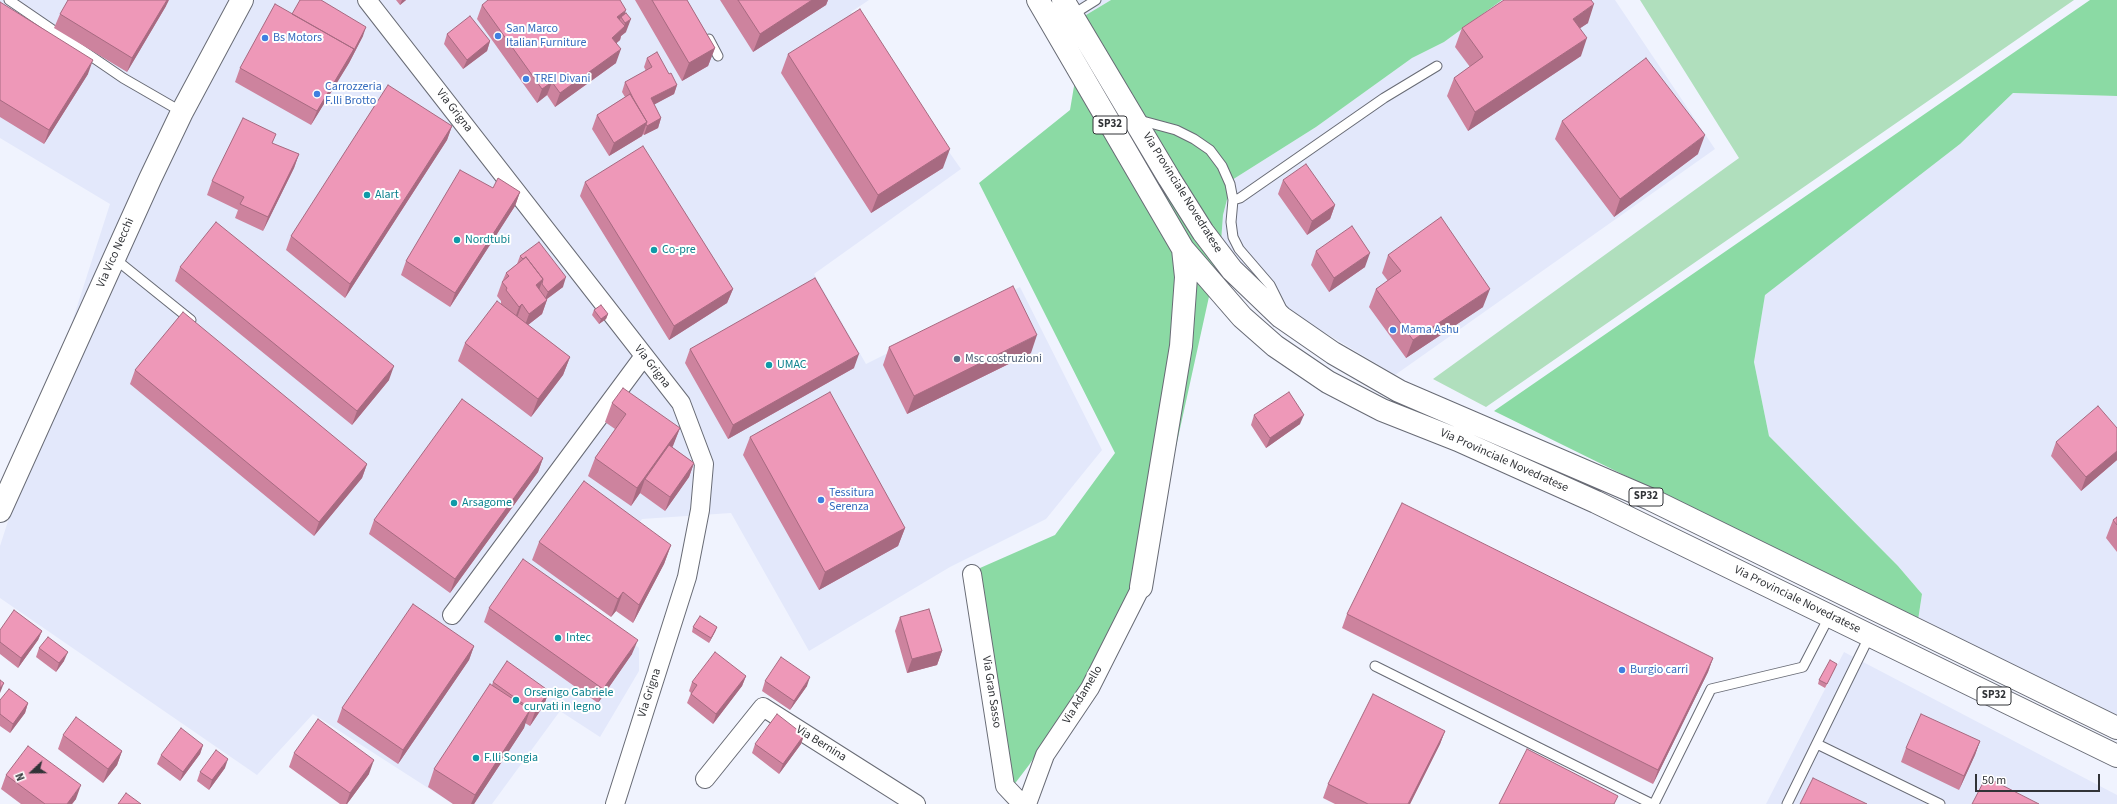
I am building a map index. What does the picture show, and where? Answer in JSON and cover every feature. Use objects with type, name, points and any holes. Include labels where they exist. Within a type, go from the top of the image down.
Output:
[{"type":"main road","name":"Via Vico Necchi","points":[[0,511],[114,258],[182,112],[242,0]]},
{"type":"main road","name":"Via Provinciale Novedratese","points":[[1038,0],[1183,249],[1242,317],[1275,346],[1328,382],[1382,410],[1458,440],[1596,502],[2117,756]]},
{"type":"main road","name":"Via Provinciale Novedratese","points":[[1068,8],[1203,232],[1232,270],[1281,317],[1333,354],[1400,391],[1650,499],[2117,728]]},
{"type":"main road","points":[[1141,586],[1181,346],[1186,277],[1183,249]]},
{"type":"street","name":"Via Grigna","points":[[367,0],[682,403],[704,464],[700,510],[687,577],[615,804]]},
{"type":"street","points":[[452,615],[644,356]]},
{"type":"street","name":"Via Gran Sasso","points":[[972,574],[1005,786],[1022,804]]},
{"type":"street","name":"Via Adamello","points":[[1027,804],[1045,755],[1090,688],[1141,586]]},
{"type":"street","name":"Via Bernina","points":[[705,779],[763,707],[916,804]]},
{"type":"lane","points":[[8,0],[123,78],[182,112]]},
{"type":"lane","points":[[1068,8],[1096,0]]},
{"type":"lane","points":[[704,31],[718,56]]},
{"type":"lane","points":[[1233,200],[1240,198],[1384,98],[1437,66]]},
{"type":"lane","name":"Via Provinciale Novedratese","points":[[1135,119],[1155,126],[1176,130],[1194,139],[1210,150],[1222,166],[1230,184],[1233,200],[1231,222],[1233,237],[1239,249],[1270,285],[1281,307],[1281,317]]},
{"type":"lane","points":[[114,258],[200,328]]},
{"type":"lane","points":[[1375,666],[1653,804],[1711,689],[1803,667],[1830,615]]},
{"type":"lane","points":[[1787,804],[1870,635]]},
{"type":"lane","points":[[1816,744],[1940,804]]},
{"type":"shaded area","points":[[0,0],[869,0],[851,12],[961,169],[814,274],[866,364],[1020,287],[1102,450],[1046,519],[950,567],[809,651],[731,513],[642,519],[583,603],[639,648],[639,671],[600,737],[560,711],[492,804],[453,804],[313,714],[257,775],[0,598],[0,546],[110,204],[0,138]]},
{"type":"shaded area","points":[[1078,0],[1111,0],[1086,15]]},
{"type":"shaded area","points":[[1502,0],[1615,0],[1715,149],[1395,375],[1299,317],[1259,288],[1221,242],[1223,215],[1232,180],[1316,127],[1412,58],[1444,42]]},
{"type":"shaded area","points":[[2013,93],[2117,96],[2117,720],[1918,620],[1922,594],[1898,566],[1769,436],[1754,362],[1765,294],[1960,144]]},
{"type":"shaded area","points":[[1844,652],[2117,795],[2117,804],[1766,804]]},
{"type":"green space","points":[[1111,0],[1502,0],[1444,42],[1412,58],[1316,127],[1232,180],[1223,215],[1221,242],[1143,597],[1029,765],[1013,786],[980,568],[1055,535],[1115,453],[979,183],[1070,110],[1086,15]]},
{"type":"green space","points":[[1640,0],[2074,0],[1486,407],[1433,379],[1739,158]]},
{"type":"green space","points":[[2090,0],[2117,0],[2117,96],[2013,93],[1960,144],[1765,295],[1754,362],[1769,436],[1898,566],[1922,594],[1918,620],[1494,411]]},
{"type":"building","points":[[68,0],[167,0],[132,58],[60,14]]},
{"type":"building","points":[[300,0],[321,0],[366,27],[352,54],[354,49],[292,14]]},
{"type":"building","points":[[488,0],[620,0],[626,10],[617,17],[625,26],[612,38],[621,49],[560,93],[552,82],[542,89],[482,5]]},
{"type":"building","points":[[652,0],[687,0],[715,48],[689,63]]},
{"type":"building","points":[[738,0],[812,0],[760,34]]},
{"type":"building","points":[[1504,0],[1591,0],[1594,4],[1573,19],[1587,38],[1475,112],[1454,78],[1483,57],[1462,28]]},
{"type":"building","points":[[0,2],[93,60],[49,130],[0,100]]},
{"type":"building","points":[[275,4],[354,49],[317,111],[240,68]]},
{"type":"building","points":[[860,9],[950,149],[878,195],[788,54]]},
{"type":"building","points":[[626,13],[631,19],[625,23],[621,17]]},
{"type":"building","points":[[470,16],[490,41],[467,60],[447,34]]},
{"type":"building","points":[[657,52],[677,85],[651,98],[661,118],[647,126],[647,122],[625,82],[652,67],[647,58]]},
{"type":"building","points":[[1646,58],[1705,135],[1620,199],[1562,121]]},
{"type":"building","name":"Alart","points":[[388,85],[452,126],[350,284],[291,236]]},
{"type":"building","points":[[630,94],[647,122],[614,143],[597,115]]},
{"type":"building","points":[[243,118],[276,134],[272,143],[299,154],[268,217],[240,204],[244,197],[212,181]]},
{"type":"building","name":"Co-pre","points":[[643,146],[733,289],[674,326],[585,182]]},
{"type":"building","points":[[1306,164],[1335,205],[1312,221],[1283,180]]},
{"type":"building","name":"Nordtubi","points":[[460,170],[493,188],[498,178],[520,192],[455,293],[406,261]]},
{"type":"building","points":[[1441,217],[1490,289],[1413,340],[1376,289],[1401,271],[1388,255]]},
{"type":"building","points":[[216,222],[394,366],[357,411],[180,267]]},
{"type":"building","points":[[1352,226],[1370,253],[1334,278],[1316,251]]},
{"type":"building","points":[[539,242],[566,277],[548,292],[542,284],[543,279],[526,257],[523,259],[520,256]]},
{"type":"building","points":[[526,257],[543,279],[536,285],[547,300],[529,314],[522,304],[519,307],[502,282],[509,276],[506,273]]},
{"type":"building","name":"UMAC","points":[[815,278],[859,354],[733,425],[690,349]]},
{"type":"building","name":"Msc costruzioni","points":[[1013,286],[1037,335],[914,396],[889,347]]},
{"type":"building","points":[[497,301],[570,357],[538,399],[465,343]]},
{"type":"building","points":[[601,305],[608,314],[601,319],[594,310]]},
{"type":"building","points":[[183,312],[367,464],[319,522],[135,370]]},
{"type":"building","points":[[623,388],[680,428],[637,488],[595,458],[626,414],[612,403]]},
{"type":"building","name":"Tessitura Serenza","points":[[830,392],[905,528],[825,572],[750,437]]},
{"type":"building","points":[[1289,392],[1304,415],[1270,438],[1254,415]]},
{"type":"building","name":"Arsagome","points":[[462,399],[543,458],[455,579],[374,520]]},
{"type":"building","points":[[2098,406],[2117,428],[2117,451],[2086,477],[2056,442]]},
{"type":"building","points":[[669,445],[694,463],[670,497],[645,479]]},
{"type":"building","points":[[584,481],[671,545],[639,605],[623,592],[618,599],[539,542]]},
{"type":"building","points":[[1402,503],[1713,658],[1658,770],[1347,614]]},
{"type":"building","points":[[2117,517],[2117,525],[2113,520]]},
{"type":"building","name":"Intec","points":[[523,559],[638,640],[603,689],[489,608]]},
{"type":"building","points":[[413,604],[474,646],[403,750],[342,708]]},
{"type":"building","points":[[929,609],[942,651],[912,659],[900,617]]},
{"type":"building","points":[[14,610],[42,631],[21,658],[0,642],[0,630]]},
{"type":"building","points":[[700,616],[717,627],[711,638],[693,627]]},
{"type":"building","points":[[48,637],[68,652],[59,663],[39,648]]},
{"type":"building","points":[[715,652],[746,676],[716,714],[691,694],[697,685],[692,682]]},
{"type":"building","points":[[781,657],[810,677],[794,701],[765,681]]},
{"type":"building","points":[[1830,660],[1837,664],[1827,684],[1819,680]]},
{"type":"building","points":[[507,661],[549,691],[535,712],[493,682]]},
{"type":"building","points":[[0,680],[4,683],[0,688]]},
{"type":"building","name":"F.lli Songia","points":[[490,684],[530,710],[475,795],[434,769]]},
{"type":"building","points":[[9,689],[28,703],[13,724],[0,714],[0,700]]},
{"type":"building","points":[[1373,694],[1445,731],[1408,804],[1368,804],[1328,784]]},
{"type":"building","points":[[777,714],[804,735],[783,764],[755,744]]},
{"type":"building","points":[[1921,714],[1980,741],[1964,776],[1906,748]]},
{"type":"building","points":[[76,717],[122,751],[108,769],[63,735]]},
{"type":"building","points":[[318,719],[374,760],[350,793],[294,753]]},
{"type":"building","points":[[181,728],[203,745],[183,772],[161,755]]},
{"type":"building","points":[[28,746],[81,785],[67,804],[45,804],[6,775]]},
{"type":"building","points":[[1527,749],[1618,796],[1614,804],[1499,804]]},
{"type":"building","points":[[216,750],[228,759],[212,780],[200,772]]},
{"type":"building","points":[[1986,777],[2039,804],[1972,804]]},
{"type":"building","points":[[1813,778],[1867,804],[1800,804]]},
{"type":"building","points":[[126,793],[141,804],[118,804]]},
{"type":"place","name":"San Marco Italian Furniture","points":[[498,36]]},
{"type":"place","name":"Bs Motors","points":[[265,38]]},
{"type":"place","name":"TREI Divani","points":[[526,79]]},
{"type":"place","name":"Carrozzeria F.lli Brotto","points":[[317,94]]},
{"type":"place","name":"Alart","points":[[367,195]]},
{"type":"place","name":"Nordtubi","points":[[457,240]]},
{"type":"place","name":"Co-pre","points":[[654,250]]},
{"type":"place","name":"Mama Ashu","points":[[1393,330]]},
{"type":"place","name":"Msc costruzioni","points":[[957,359]]},
{"type":"place","name":"UMAC","points":[[769,365]]},
{"type":"place","name":"Tessitura Serenza","points":[[821,500]]},
{"type":"place","name":"Arsagome","points":[[454,503]]},
{"type":"place","name":"Intec","points":[[558,638]]},
{"type":"place","name":"Burgio carri","points":[[1622,670]]},
{"type":"place","name":"Orsenigo Gabriele curvati in legno","points":[[516,700]]},
{"type":"place","name":"F.lli Songia","points":[[476,758]]}]
